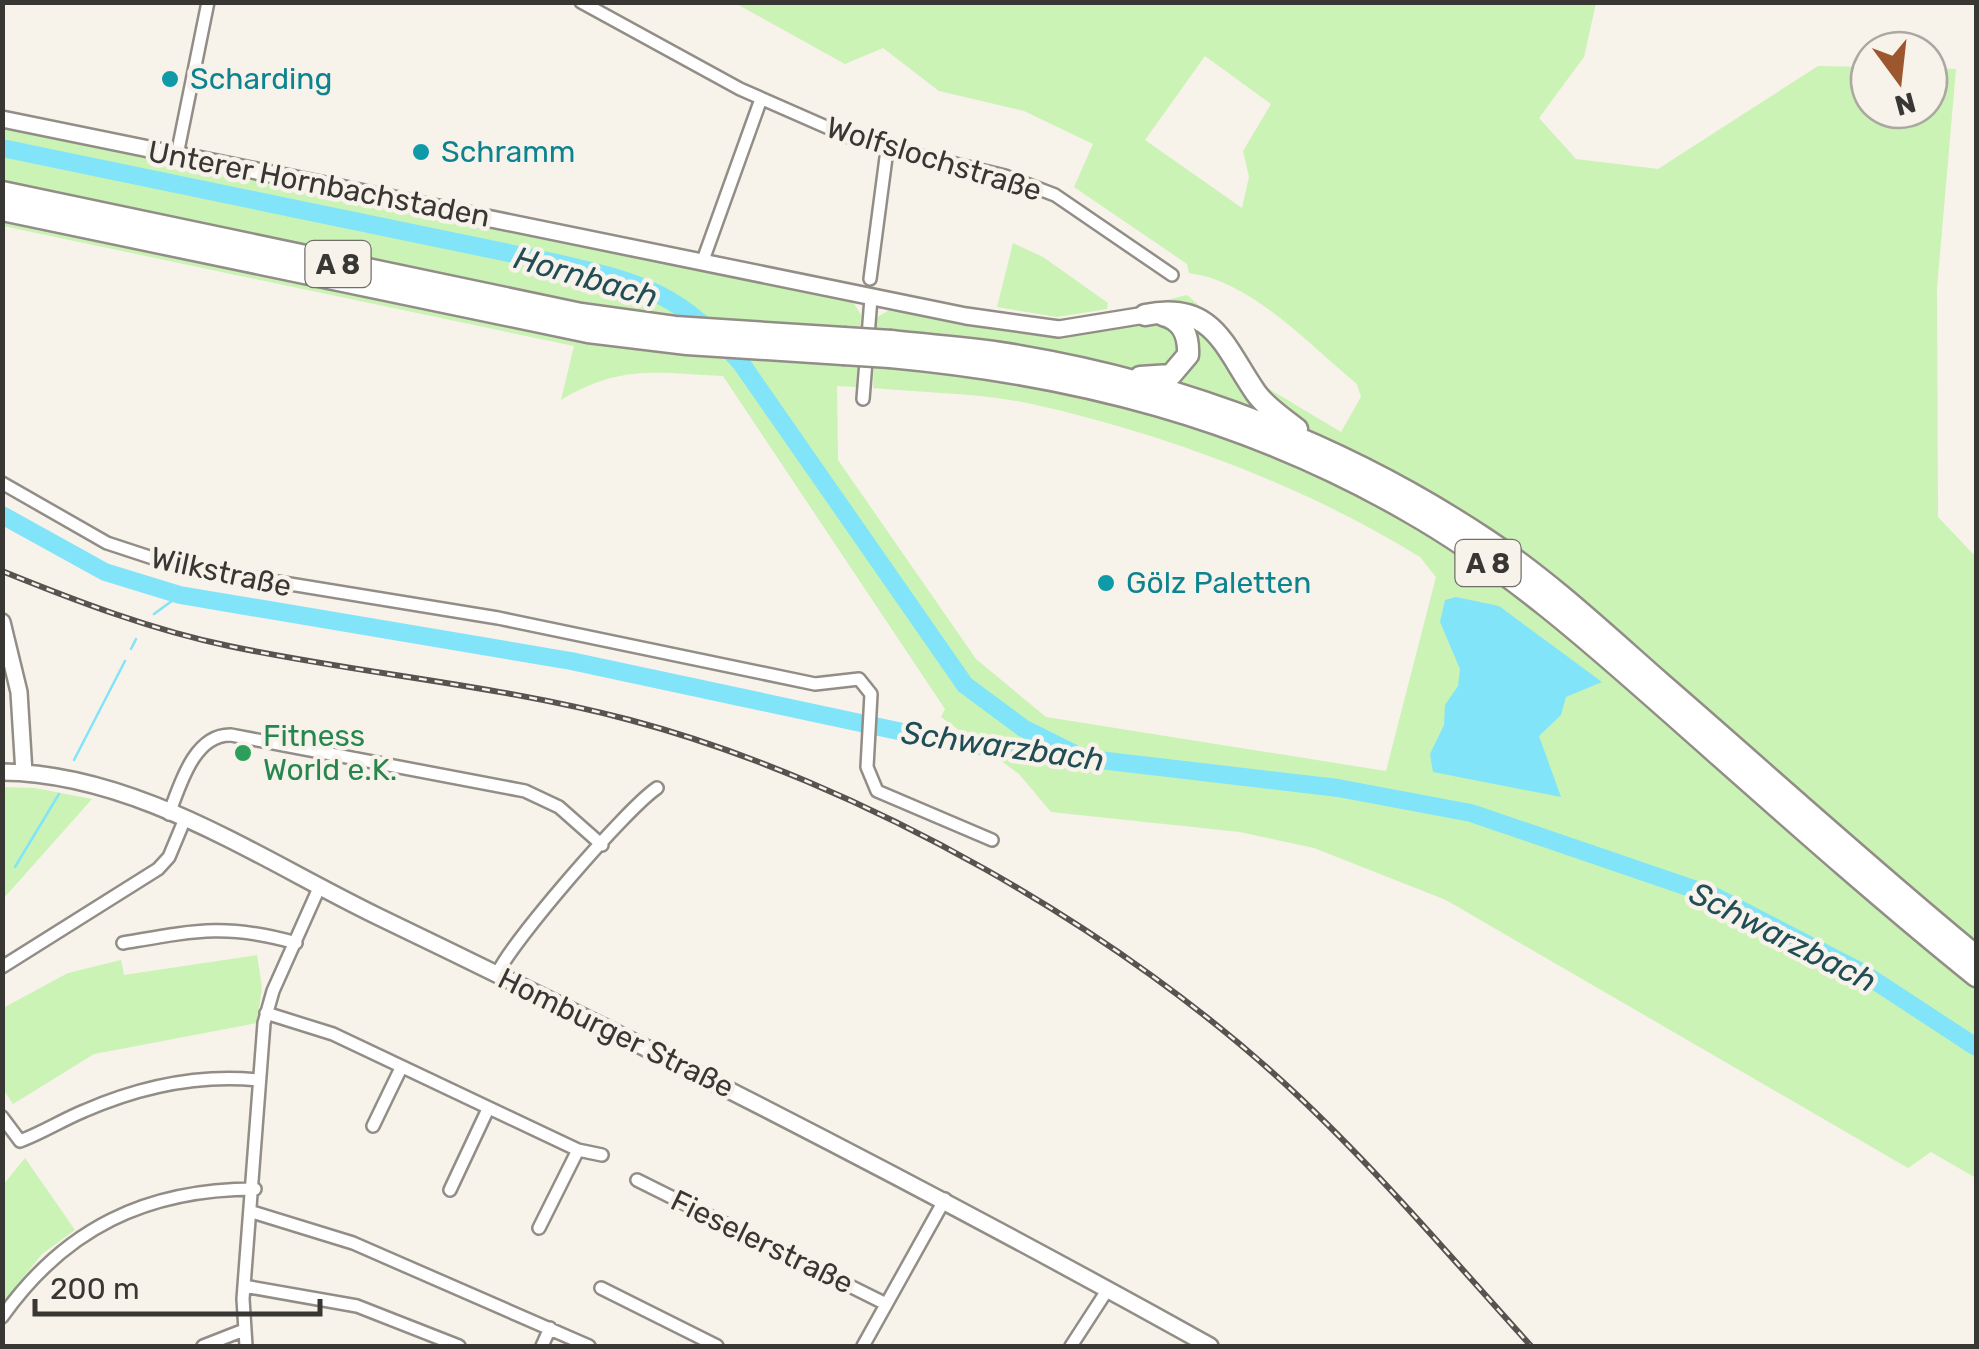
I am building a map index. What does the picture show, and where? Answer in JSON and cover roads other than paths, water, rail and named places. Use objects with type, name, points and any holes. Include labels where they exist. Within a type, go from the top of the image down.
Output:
[{"type":"highway","name":"A 8","points":[[2,192],[681,336]]},
{"type":"highway","name":"A 8","points":[[2,210],[570,328],[1016,355],[1108,374],[1217,406],[1332,452],[1488,540],[1544,583],[1976,956]]},
{"type":"highway","points":[[1146,314],[1174,311],[1208,324],[1226,343],[1266,404],[1332,452]]},
{"type":"highway","points":[[1108,374],[1158,378],[1182,367],[1188,343],[1180,324],[1166,315],[1146,314]]},
{"type":"highway","name":"A 8","points":[[890,349],[1126,394],[1285,449],[1410,512],[1564,620],[1976,976]]},
{"type":"main road","name":"Unterer Hornbachstaden","points":[[2,119],[871,298],[1060,330],[1146,314]]},
{"type":"main road","points":[[3,624],[14,666],[24,772]]},
{"type":"main road","name":"Homburger Straße","points":[[2,772],[90,782],[177,818],[945,1199],[1208,1346]]},
{"type":"street","points":[[177,155],[208,2]]},
{"type":"street","name":"Wolfslochstraße","points":[[581,2],[760,99],[887,150],[1005,176],[1055,195],[1172,274]]},
{"type":"street","points":[[702,264],[760,99]]},
{"type":"street","points":[[870,278],[887,150]]},
{"type":"street","points":[[863,399],[871,298]]},
{"type":"street","name":"Wilkstraße","points":[[2,484],[107,543],[174,566],[456,612],[815,684],[859,679],[871,694],[870,780],[878,791],[992,840]]},
{"type":"street","points":[[2,966],[158,869],[169,857],[177,818],[202,746],[216,736],[231,734],[525,791],[559,807],[602,845]]},
{"type":"street","points":[[497,974],[640,801],[658,788]]},
{"type":"street","points":[[246,1346],[244,1286],[255,1189],[266,1013],[319,888]]},
{"type":"street","points":[[124,943],[215,928],[242,929],[296,944]]},
{"type":"street","points":[[266,1013],[333,1034],[578,1150],[602,1156]]},
{"type":"street","points":[[374,1126],[401,1068]]},
{"type":"street","points":[[2,1117],[18,1140],[23,1140],[102,1103],[159,1086],[226,1078],[259,1080]]},
{"type":"street","points":[[450,1190],[488,1109]]},
{"type":"street","points":[[539,1228],[578,1150]]},
{"type":"street","name":"Fieselerstraße","points":[[637,1180],[886,1304]]},
{"type":"street","points":[[2,1317],[46,1264],[70,1244],[163,1198],[200,1190],[255,1189]]},
{"type":"street","points":[[862,1346],[945,1199]]},
{"type":"street","points":[[252,1212],[353,1243],[588,1346]]},
{"type":"street","points":[[244,1286],[358,1306],[459,1346]]},
{"type":"street","points":[[601,1288],[717,1346]]},
{"type":"street","points":[[1071,1346],[1108,1288]]},
{"type":"street","points":[[542,1346],[550,1328]]},
{"type":"street","points":[[203,1346],[244,1330]]},
{"type":"water","points":[[1456,597],[1499,606],[1602,682],[1566,697],[1561,715],[1539,736],[1561,797],[1433,772],[1430,754],[1444,725],[1445,705],[1458,686],[1460,669],[1440,622],[1445,600]]},
{"type":"waterway","name":"Hornbach","points":[[2,148],[557,263],[638,285],[679,306],[741,363],[965,685],[1023,728],[1077,755]]},
{"type":"waterway","name":"Schwarzbach","points":[[2,515],[105,572],[180,595],[571,661],[954,743],[1338,788],[1471,813],[1714,896],[1863,973],[1976,1047]]},
{"type":"waterway","points":[[154,614],[180,595]]},
{"type":"waterway","points":[[131,649],[136,639]]},
{"type":"waterway","points":[[74,760],[125,661]]},
{"type":"waterway","points":[[15,867],[59,794]]},
{"type":"railway","points":[[2,571],[114,614],[200,639],[530,698],[630,720],[718,747],[807,781],[896,822],[1070,920],[1151,975],[1227,1034],[1296,1094],[1357,1155],[1531,1346]]},
{"type":"place","name":"Scharding","points":[[170,79]]},
{"type":"place","name":"Schramm","points":[[421,152]]},
{"type":"place","name":"Gölz Paletten","points":[[1106,583]]},
{"type":"place","name":"Fitness World e.K.","points":[[243,753]]}]
